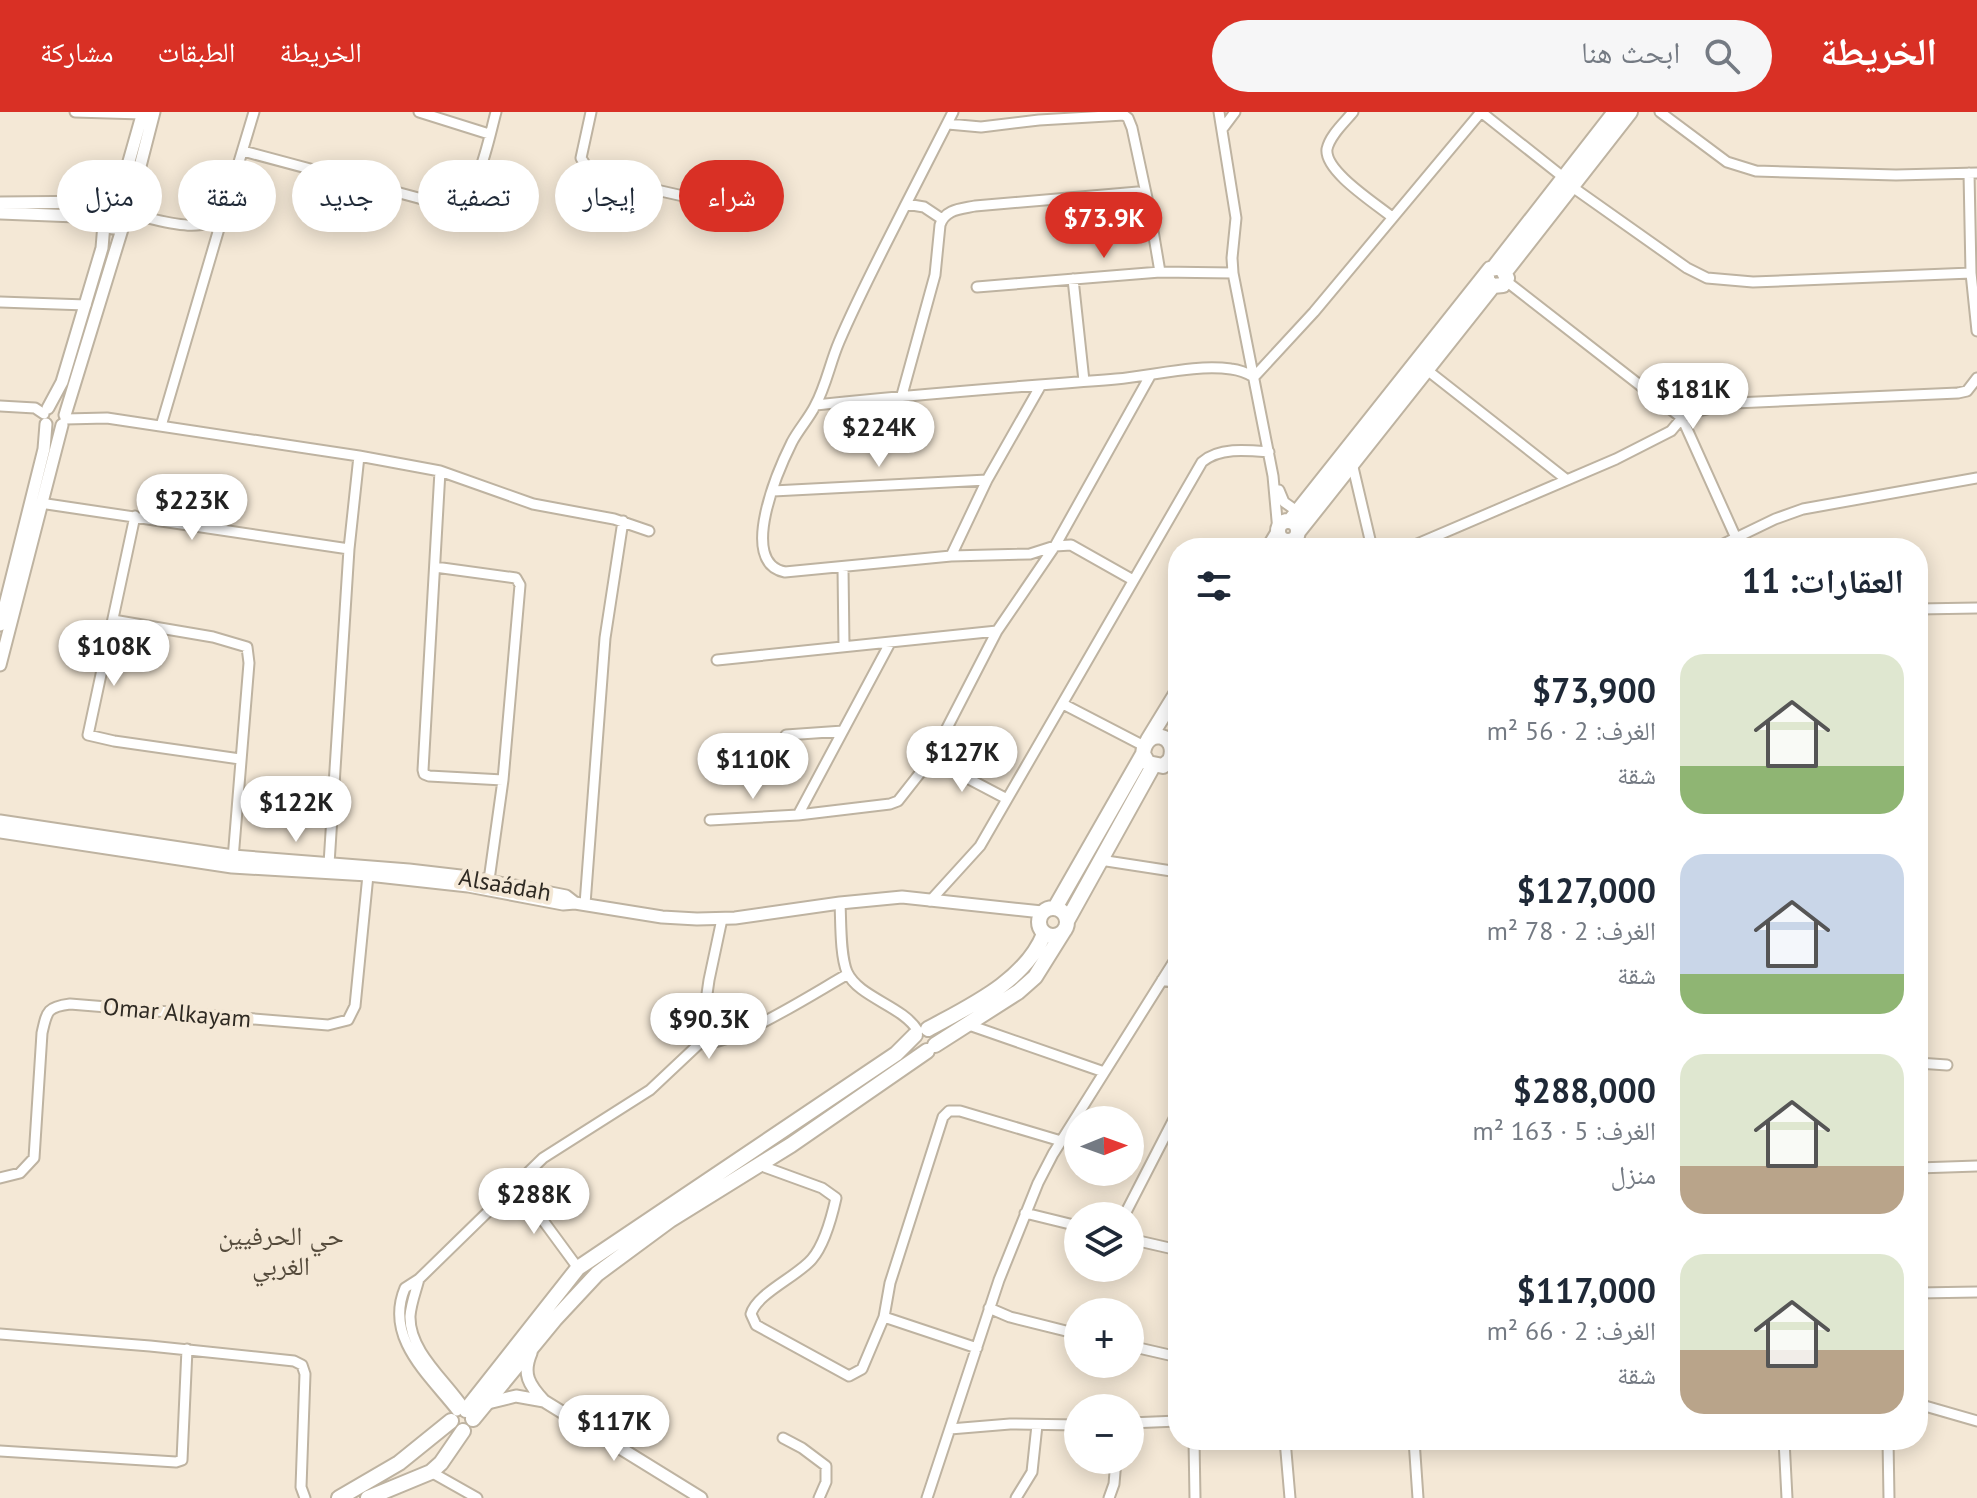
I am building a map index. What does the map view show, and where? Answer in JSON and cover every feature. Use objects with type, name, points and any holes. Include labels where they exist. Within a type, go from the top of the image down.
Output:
[{"type":"main road","points":[[1290,536],[1427,370],[1615,112]]},
{"type":"main road","points":[[1567,181],[1630,112]]},
{"type":"main road","points":[[1290,536],[1497,276]]},
{"type":"main road","points":[[339,1498],[374,1479],[488,1403],[555,1319],[597,1274],[670,1220],[759,1165],[969,1025],[1035,977],[1100,860],[1168,711]]},
{"type":"main road","points":[[368,1498],[436,1467],[463,1417],[578,1268],[896,1054],[920,1032],[996,989],[1021,969],[1039,946],[1045,919],[1147,752],[1161,737],[1168,746]]},
{"type":"main road","points":[[1147,752],[1168,754]]},
{"type":"main road","points":[[1063,912],[1066,925],[1058,936],[1045,919],[1063,912]]},
{"type":"main road","points":[[920,1032],[915,1045],[920,1050],[931,1048]]},
{"type":"main road","points":[[424,1445],[419,1463],[436,1467]]},
{"type":"main road","points":[[424,1445],[438,1448],[436,1467]]},
{"type":"street","points":[[75,112],[146,113],[135,160]]},
{"type":"street","points":[[240,160],[254,112]]},
{"type":"street","points":[[419,112],[489,134]]},
{"type":"street","points":[[243,151],[452,207],[467,199],[496,112]]},
{"type":"street","points":[[591,112],[581,158],[588,169],[621,182],[679,195]]},
{"type":"street","points":[[953,112],[838,344],[816,405],[792,443],[765,510],[762,535],[768,564],[776,571],[785,572],[951,556],[1030,554],[1055,546],[1071,545],[1133,580]]},
{"type":"street","points":[[1219,112],[1236,218],[1233,273],[1273,476],[1290,536]]},
{"type":"street","points":[[1223,128],[1235,112]]},
{"type":"street","points":[[1353,112],[1331,140],[1328,158],[1335,171],[1392,217]]},
{"type":"street","points":[[1254,377],[1314,312],[1481,112],[1567,181],[1687,268],[1707,278],[1753,282],[1971,273]]},
{"type":"street","points":[[1660,112],[1727,162],[1756,171],[1896,175],[1973,173],[1971,273],[1977,331]]},
{"type":"street","points":[[948,124],[981,127],[1124,115],[1132,128],[1160,272]]},
{"type":"street","points":[[133,160],[136,155]]},
{"type":"street","points":[[902,395],[935,275],[942,219],[952,211],[975,206],[1138,192],[1148,201]]},
{"type":"street","points":[[0,203],[57,202]]},
{"type":"street","points":[[906,204],[924,207],[942,219]]},
{"type":"street","points":[[0,213],[57,217]]},
{"type":"street","points":[[0,665],[3,627],[44,449],[46,415],[62,382],[86,305],[102,248],[103,232]]},
{"type":"street","points":[[3,627],[121,232]]},
{"type":"street","points":[[161,426],[218,232]]},
{"type":"street","points":[[977,287],[1160,272],[1233,273]]},
{"type":"street","points":[[1497,276],[1682,418],[1736,538],[1803,509],[1977,478]]},
{"type":"street","points":[[1073,279],[1084,381]]},
{"type":"street","points":[[0,302],[86,305]]},
{"type":"street","points":[[816,405],[1205,369],[1231,369],[1254,377]]},
{"type":"street","points":[[1427,370],[1567,480]]},
{"type":"street","points":[[710,820],[798,815],[898,801],[931,759],[997,631],[1055,546],[1150,376]]},
{"type":"street","points":[[1430,538],[1567,480],[1671,431],[1682,418],[1698,411],[1735,403],[1958,393],[1967,391],[1977,378]]},
{"type":"street","points":[[951,556],[987,480],[1041,385]]},
{"type":"street","points":[[0,406],[35,408],[46,415],[56,428],[64,419],[107,418],[440,471],[533,504],[623,521],[649,531]]},
{"type":"street","points":[[46,415],[58,407],[64,419]]},
{"type":"street","points":[[930,901],[980,846],[1202,462],[1209,456],[1221,453],[1269,452]]},
{"type":"street","points":[[329,864],[349,549],[359,456]]},
{"type":"street","points":[[1352,463],[1370,538]]},
{"type":"street","points":[[440,471],[424,774],[503,780]]},
{"type":"street","points":[[1273,476],[1284,502],[1290,536]]},
{"type":"street","points":[[773,491],[987,480]]},
{"type":"street","points":[[40,503],[349,549]]},
{"type":"street","points":[[135,516],[88,735],[240,759]]},
{"type":"street","points":[[623,521],[605,638],[580,904],[662,917],[722,919],[902,897],[1014,910],[1045,919]]},
{"type":"street","points":[[435,567],[519,580],[503,780],[489,880]]},
{"type":"street","points":[[843,568],[844,646]]},
{"type":"street","points":[[1928,609],[1977,608]]},
{"type":"street","points":[[113,620],[224,639],[247,647],[249,663],[233,862]]},
{"type":"street","points":[[717,660],[997,631]]},
{"type":"street","points":[[798,815],[890,643]]},
{"type":"street","points":[[1063,704],[1147,752]]},
{"type":"street","points":[[786,735],[843,731]]},
{"type":"street","points":[[931,759],[1007,799]]},
{"type":"street","name":"Alsaádah","points":[[0,821],[233,862],[329,864],[489,880],[566,896],[580,904]]},
{"type":"street","name":"Alsaádah","points":[[0,832],[233,862],[478,887],[563,904],[580,904]]},
{"type":"street","points":[[1100,860],[1168,870]]},
{"type":"street","name":"Omar Alkayam","points":[[0,1178],[20,1173],[34,1158],[42,1033],[51,1008],[70,1004],[328,1025],[348,1020],[355,1006],[368,875]]},
{"type":"street","points":[[840,903],[848,974],[859,985],[911,1019],[920,1032]]},
{"type":"street","points":[[463,1417],[411,1331],[411,1306],[419,1279],[559,1147],[650,1090],[700,1043],[722,919]]},
{"type":"street","points":[[927,1498],[989,1308],[1025,1213],[1061,1141],[1168,971]]},
{"type":"street","points":[[700,1043],[712,1045],[744,1031],[848,974]]},
{"type":"street","points":[[1162,980],[1168,981]]},
{"type":"street","points":[[969,1025],[1104,1072]]},
{"type":"street","points":[[1928,1064],[1947,1065]]},
{"type":"street","points":[[759,1165],[828,1191],[836,1198],[818,1251],[803,1268],[754,1304],[751,1314],[756,1325],[849,1376],[857,1374],[866,1362],[884,1317],[890,1283],[943,1117],[949,1111],[960,1111],[1061,1141]]},
{"type":"street","points":[[1132,1202],[1168,1133]]},
{"type":"street","points":[[1928,1168],[1977,1166]]},
{"type":"street","points":[[517,1185],[578,1268]]},
{"type":"street","points":[[1025,1213],[1064,1223]]},
{"type":"street","points":[[1144,1242],[1168,1248]]},
{"type":"street","points":[[1928,1293],[1977,1292]]},
{"type":"street","points":[[989,1308],[1010,1317],[1064,1330]]},
{"type":"street","points":[[884,1317],[977,1348]]},
{"type":"street","points":[[0,1334],[187,1349],[294,1361],[302,1365],[305,1374],[301,1487],[305,1498]]},
{"type":"street","points":[[534,1346],[526,1375],[531,1388],[544,1401],[695,1496]]},
{"type":"street","points":[[0,1451],[182,1460],[187,1349]]},
{"type":"street","points":[[1144,1349],[1168,1355]]},
{"type":"street","points":[[488,1403],[516,1396],[544,1401]]},
{"type":"street","points":[[1928,1407],[1977,1421]]},
{"type":"street","points":[[1144,1422],[1168,1421]]},
{"type":"street","points":[[950,1429],[1010,1424],[1064,1425]]},
{"type":"street","points":[[1016,1498],[1032,1472],[1037,1425]]},
{"type":"street","points":[[783,1438],[826,1466],[826,1482],[819,1498]]},
{"type":"street","points":[[1194,1450],[1195,1498]]},
{"type":"street","points":[[1286,1450],[1290,1498]]},
{"type":"street","points":[[1415,1450],[1418,1498]]},
{"type":"street","points":[[1785,1450],[1787,1498]]},
{"type":"street","points":[[1888,1450],[1889,1498]]},
{"type":"street","points":[[436,1467],[464,1495],[477,1498]]},
{"type":"street","points":[[1109,1498],[1115,1474]]},
{"type":"district","name":"حي الحرفيين الغربي","points":[[281,1251]]}]
